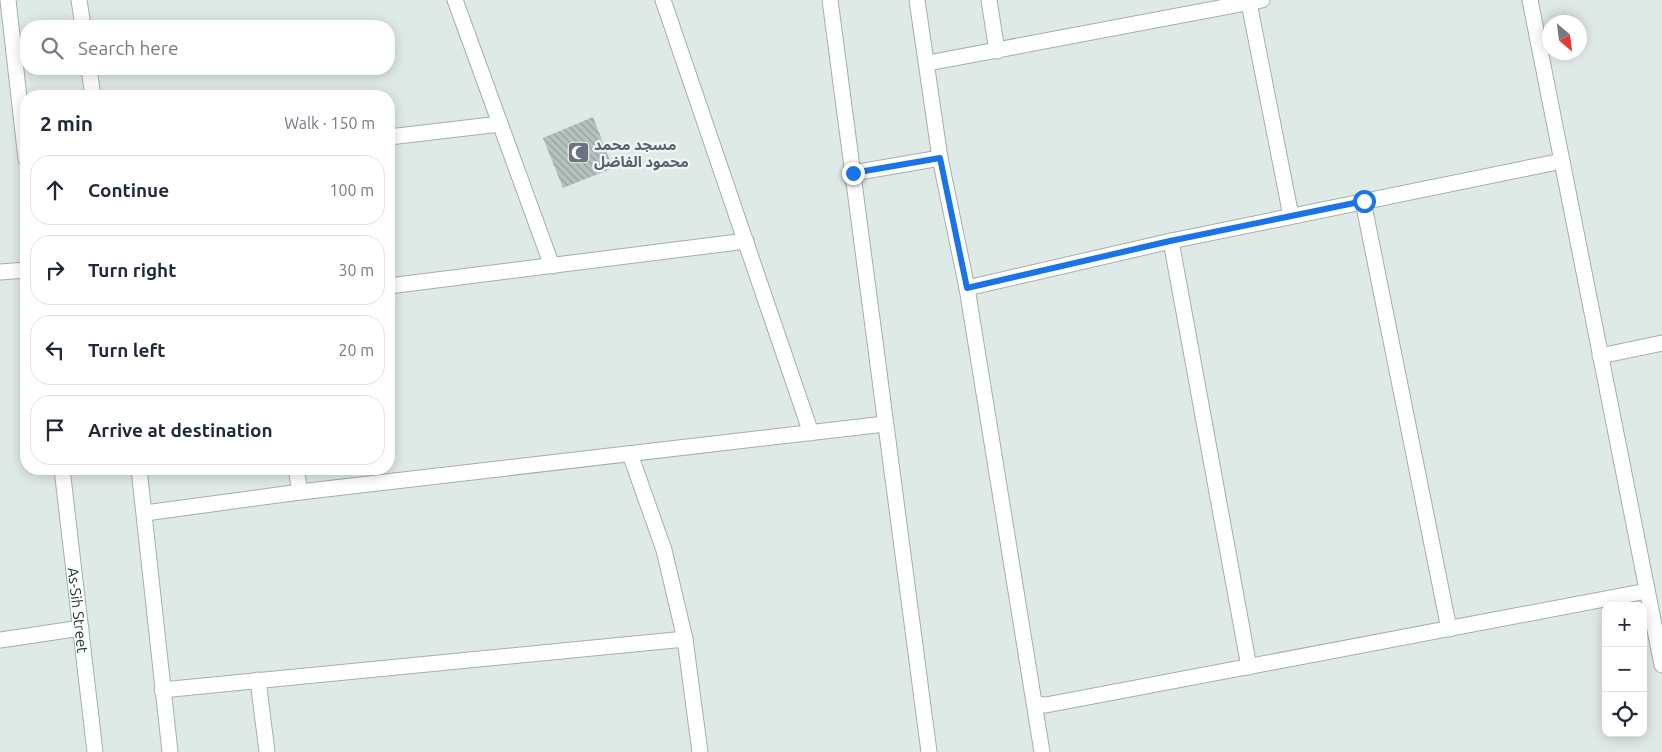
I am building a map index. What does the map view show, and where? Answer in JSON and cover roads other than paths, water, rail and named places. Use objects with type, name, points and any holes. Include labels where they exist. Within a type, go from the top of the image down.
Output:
[{"type":"street","points":[[8,0],[20,106]]},
{"type":"street","points":[[80,0],[82,20]]},
{"type":"street","points":[[455,0],[552,266]]},
{"type":"street","points":[[663,0],[811,433]]},
{"type":"street","points":[[830,0],[928,752]]},
{"type":"street","points":[[917,0],[928,63],[940,158],[967,288],[1036,704],[1042,752]]},
{"type":"street","points":[[989,0],[997,51]]},
{"type":"street","points":[[1530,0],[1662,665]]},
{"type":"street","points":[[928,63],[1245,2],[1291,216]]},
{"type":"street","points":[[90,75],[92,90]]},
{"type":"street","points":[[395,136],[500,124]]},
{"type":"street","points":[[853,173],[940,158]]},
{"type":"street","points":[[967,288],[1170,241],[1562,161]]},
{"type":"street","points":[[1364,201],[1448,629]]},
{"type":"street","points":[[395,285],[746,241]]},
{"type":"street","points":[[1170,241],[1249,667]]},
{"type":"street","points":[[0,272],[20,270]]},
{"type":"street","points":[[1600,356],[1662,343]]},
{"type":"street","points":[[145,513],[300,492],[885,424]]},
{"type":"street","points":[[630,454],[664,550],[685,639],[700,752]]},
{"type":"street","name":"As-Sih Street","points":[[63,475],[95,752]]},
{"type":"street","points":[[140,475],[170,752]]},
{"type":"street","points":[[297,475],[300,492]]},
{"type":"street","points":[[1036,704],[1046,705],[1647,591]]},
{"type":"street","points":[[0,640],[81,628]]},
{"type":"street","points":[[162,690],[685,639]]},
{"type":"street","points":[[258,680],[267,752]]},
{"type":"place","name":"مسجد محمد محمود الفاضل","points":[[578,153]]}]
